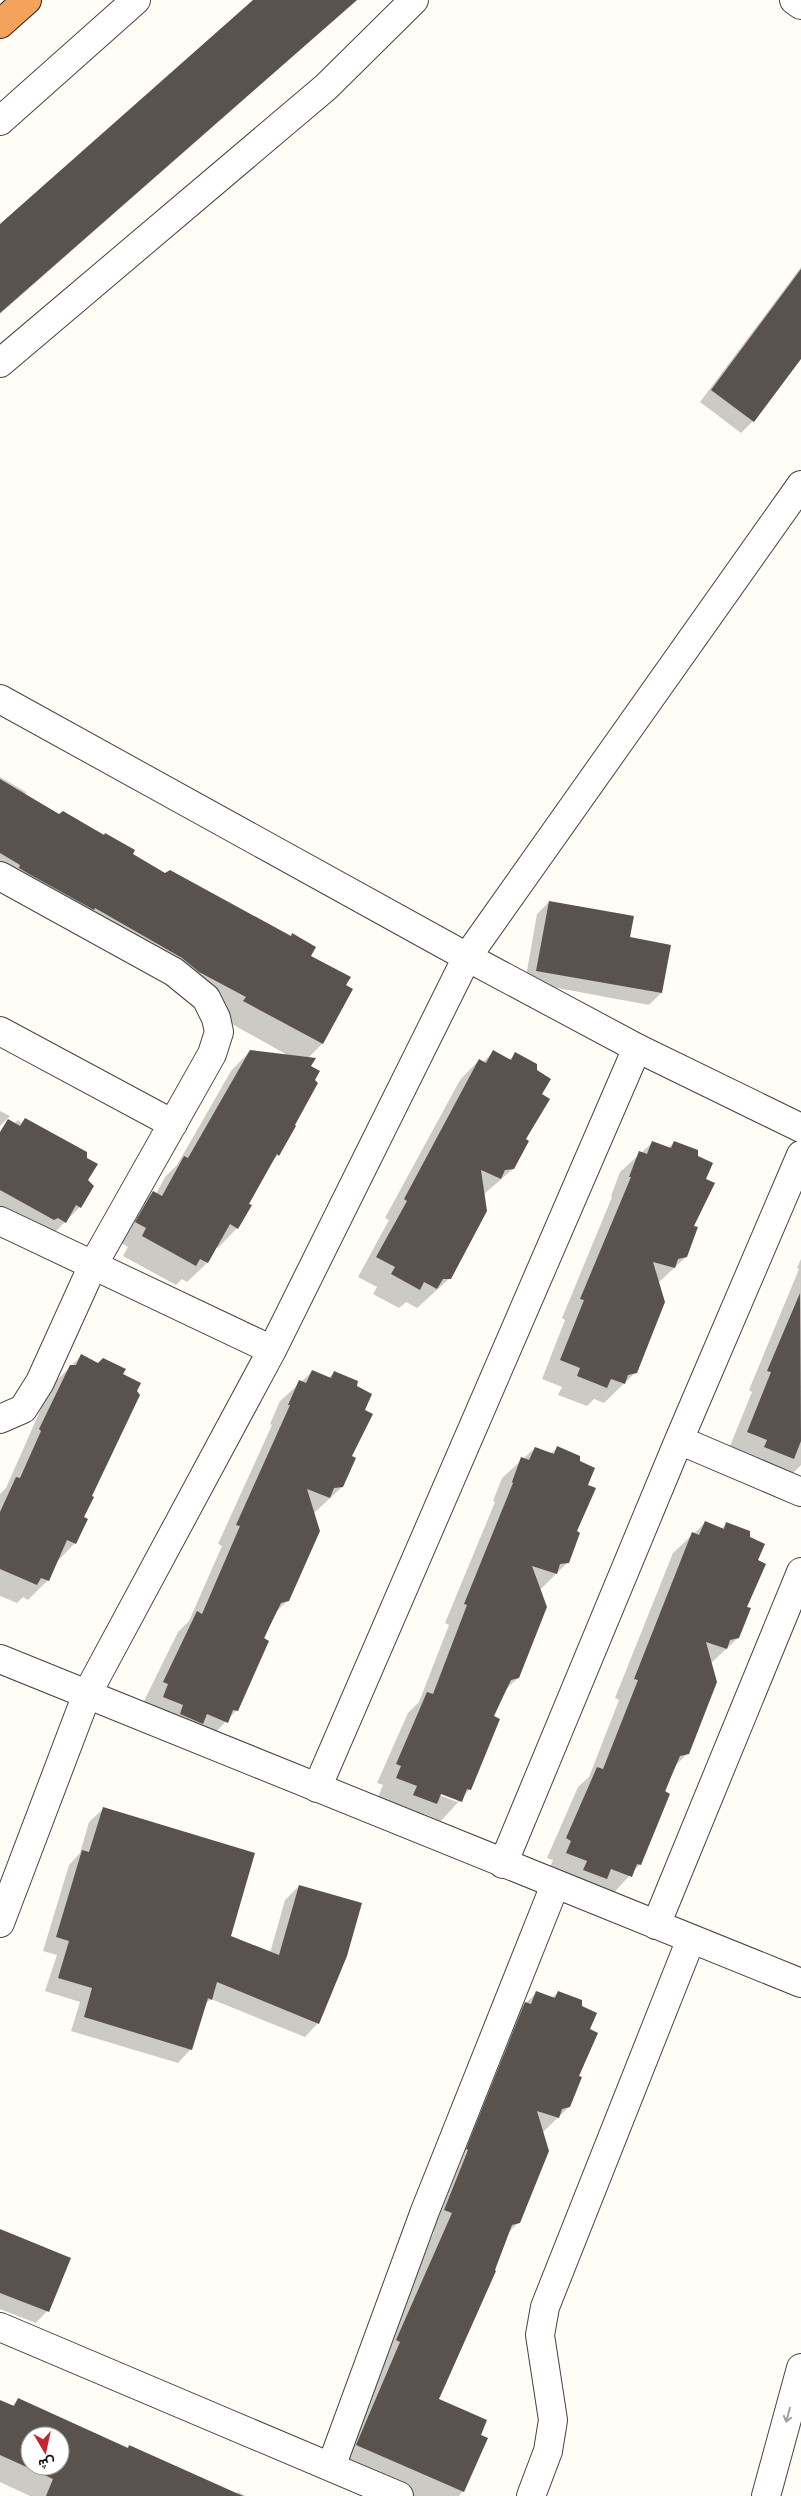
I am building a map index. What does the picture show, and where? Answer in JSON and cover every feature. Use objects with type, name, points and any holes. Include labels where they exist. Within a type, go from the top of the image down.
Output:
[{"type":"highway","points":[[0,24],[27,0]]},
{"type":"street","points":[[0,121],[136,0]]},
{"type":"street","points":[[0,363],[326,87],[414,0]]},
{"type":"street","points":[[794,0],[801,5]]},
{"type":"street","points":[[0,1923],[87,1694],[272,1350],[467,957],[801,485]]},
{"type":"street","points":[[0,699],[467,957],[637,1048],[801,1128]]},
{"type":"street","points":[[0,876],[174,972],[206,998],[216,1018],[219,1032],[212,1054],[93,1265],[40,1382],[23,1409],[0,1419]]},
{"type":"street","points":[[0,1031],[172,1124]]},
{"type":"street","points":[[317,1788],[637,1048]]},
{"type":"street","points":[[504,1864],[679,1440],[801,1156]]},
{"type":"street","points":[[0,1221],[272,1350]]},
{"type":"street","points":[[679,1440],[801,1492]]},
{"type":"street","points":[[656,1925],[801,1572]]},
{"type":"street","points":[[0,1659],[555,1885],[801,1982]]},
{"type":"street","points":[[331,2467],[425,2211],[555,1885]]},
{"type":"street","points":[[531,2496],[548,2451],[553,2420],[540,2335],[545,2307],[691,1939]]},
{"type":"street","points":[[0,2327],[399,2496]]},
{"type":"street","points":[[766,2496],[801,2368]]},
{"type":"building","points":[[253,0],[357,0],[0,313],[0,224]]},
{"type":"building","points":[[801,269],[801,359],[754,422],[711,390]]},
{"type":"building","points":[[0,779],[59,814],[63,811],[104,835],[105,833],[135,850],[133,854],[165,873],[170,870],[291,936],[292,933],[316,947],[311,956],[351,977],[346,985],[353,989],[323,1044],[243,1001],[246,997],[199,972],[182,958],[95,908],[94,910],[29,874],[19,868],[20,865],[0,853]]},
{"type":"building","points":[[549,901],[634,916],[630,937],[671,945],[662,993],[536,971]]},
{"type":"building","points":[[250,1050],[316,1058],[311,1066],[320,1071],[315,1080],[318,1083],[279,1156],[277,1154],[249,1204],[252,1205],[238,1229],[230,1224],[208,1263],[200,1259],[196,1266],[142,1236],[146,1228],[135,1222],[153,1191],[162,1196],[184,1156],[188,1158]]},
{"type":"building","points":[[493,1050],[511,1060],[515,1052],[537,1064],[537,1070],[551,1079],[542,1094],[550,1099],[526,1139],[529,1141],[514,1169],[505,1170],[501,1179],[481,1170],[487,1211],[451,1279],[443,1279],[437,1289],[424,1282],[420,1290],[391,1274],[395,1267],[376,1257],[407,1201],[404,1199],[479,1059],[486,1063]]},
{"type":"building","points":[[25,1118],[87,1152],[87,1158],[98,1164],[88,1180],[94,1186],[81,1208],[76,1205],[66,1223],[58,1218],[54,1220],[0,1190],[0,1132],[8,1119],[20,1126]]},
{"type":"building","points":[[652,1141],[671,1148],[674,1141],[698,1150],[698,1156],[713,1163],[706,1179],[715,1183],[694,1226],[698,1227],[687,1257],[678,1259],[675,1268],[653,1262],[665,1302],[637,1373],[628,1375],[625,1384],[611,1379],[607,1388],[577,1376],[580,1368],[560,1360],[584,1300],[580,1299],[631,1177],[629,1177],[639,1151],[647,1154]]},
{"type":"building","points":[[800,1293],[801,1441],[794,1459],[764,1447],[767,1440],[747,1432],[771,1372],[767,1371]]},
{"type":"building","points":[[81,1354],[98,1363],[103,1358],[126,1369],[123,1374],[141,1383],[137,1391],[140,1395],[92,1496],[94,1497],[84,1517],[88,1519],[76,1544],[67,1540],[49,1581],[41,1578],[37,1585],[0,1569],[0,1512],[16,1477],[20,1478],[41,1431],[39,1429],[70,1365],[76,1365]]},
{"type":"building","points":[[312,1370],[331,1378],[334,1371],[358,1381],[357,1386],[372,1394],[365,1410],[373,1414],[352,1456],[356,1458],[343,1487],[334,1488],[330,1498],[307,1489],[320,1531],[289,1601],[281,1603],[264,1638],[269,1641],[238,1711],[233,1710],[228,1723],[207,1714],[203,1724],[180,1714],[183,1705],[163,1697],[168,1684],[163,1682],[197,1611],[202,1614],[240,1526],[236,1525],[290,1405],[288,1405],[299,1380],[306,1383]]},
{"type":"building","points":[[557,1446],[580,1456],[580,1461],[595,1468],[588,1485],[596,1488],[577,1531],[580,1533],[569,1563],[560,1564],[557,1574],[532,1566],[547,1607],[519,1678],[511,1680],[494,1716],[500,1719],[471,1790],[467,1789],[462,1802],[441,1794],[437,1804],[413,1795],[417,1786],[396,1778],[401,1766],[396,1764],[427,1692],[433,1694],[467,1605],[464,1604],[513,1483],[521,1457],[529,1460],[535,1447],[554,1454]]},
{"type":"building","points":[[705,1521],[724,1529],[726,1522],[750,1531],[750,1537],[765,1544],[758,1560],[766,1564],[747,1607],[751,1608],[739,1638],[730,1640],[727,1649],[706,1642],[717,1682],[689,1754],[680,1756],[665,1791],[670,1794],[641,1865],[637,1864],[632,1877],[611,1869],[607,1879],[583,1870],[587,1861],[566,1853],[571,1841],[566,1838],[597,1767],[603,1769],[638,1680],[634,1679],[692,1532],[699,1535]]},
{"type":"building","points":[[103,1807],[255,1853],[231,1936],[279,1955],[299,1885],[362,1903],[347,1956],[319,2024],[217,1982],[212,2000],[208,1998],[192,2050],[84,2017],[92,1988],[58,1978],[69,1941],[56,1937],[82,1850],[89,1852]]},
{"type":"building","points":[[536,1991],[555,1998],[558,1991],[582,2000],[582,2006],[597,2013],[590,2029],[598,2033],[579,2076],[582,2077],[570,2107],[562,2109],[559,2118],[537,2111],[549,2151],[520,2223],[512,2225],[496,2271],[439,2399],[487,2420],[481,2435],[488,2438],[464,2492],[356,2445],[400,2342],[396,2340],[452,2213],[444,2210],[468,2150],[466,2149],[525,2002],[531,2004]]},
{"type":"building","points":[[0,2229],[71,2258],[49,2312],[0,2293]]},
{"type":"building","points":[[18,2398],[128,2448],[129,2445],[243,2496],[46,2496],[53,2479],[46,2476],[70,2476],[70,2426],[20,2426],[20,2464],[0,2455],[0,2400],[14,2406]]}]
